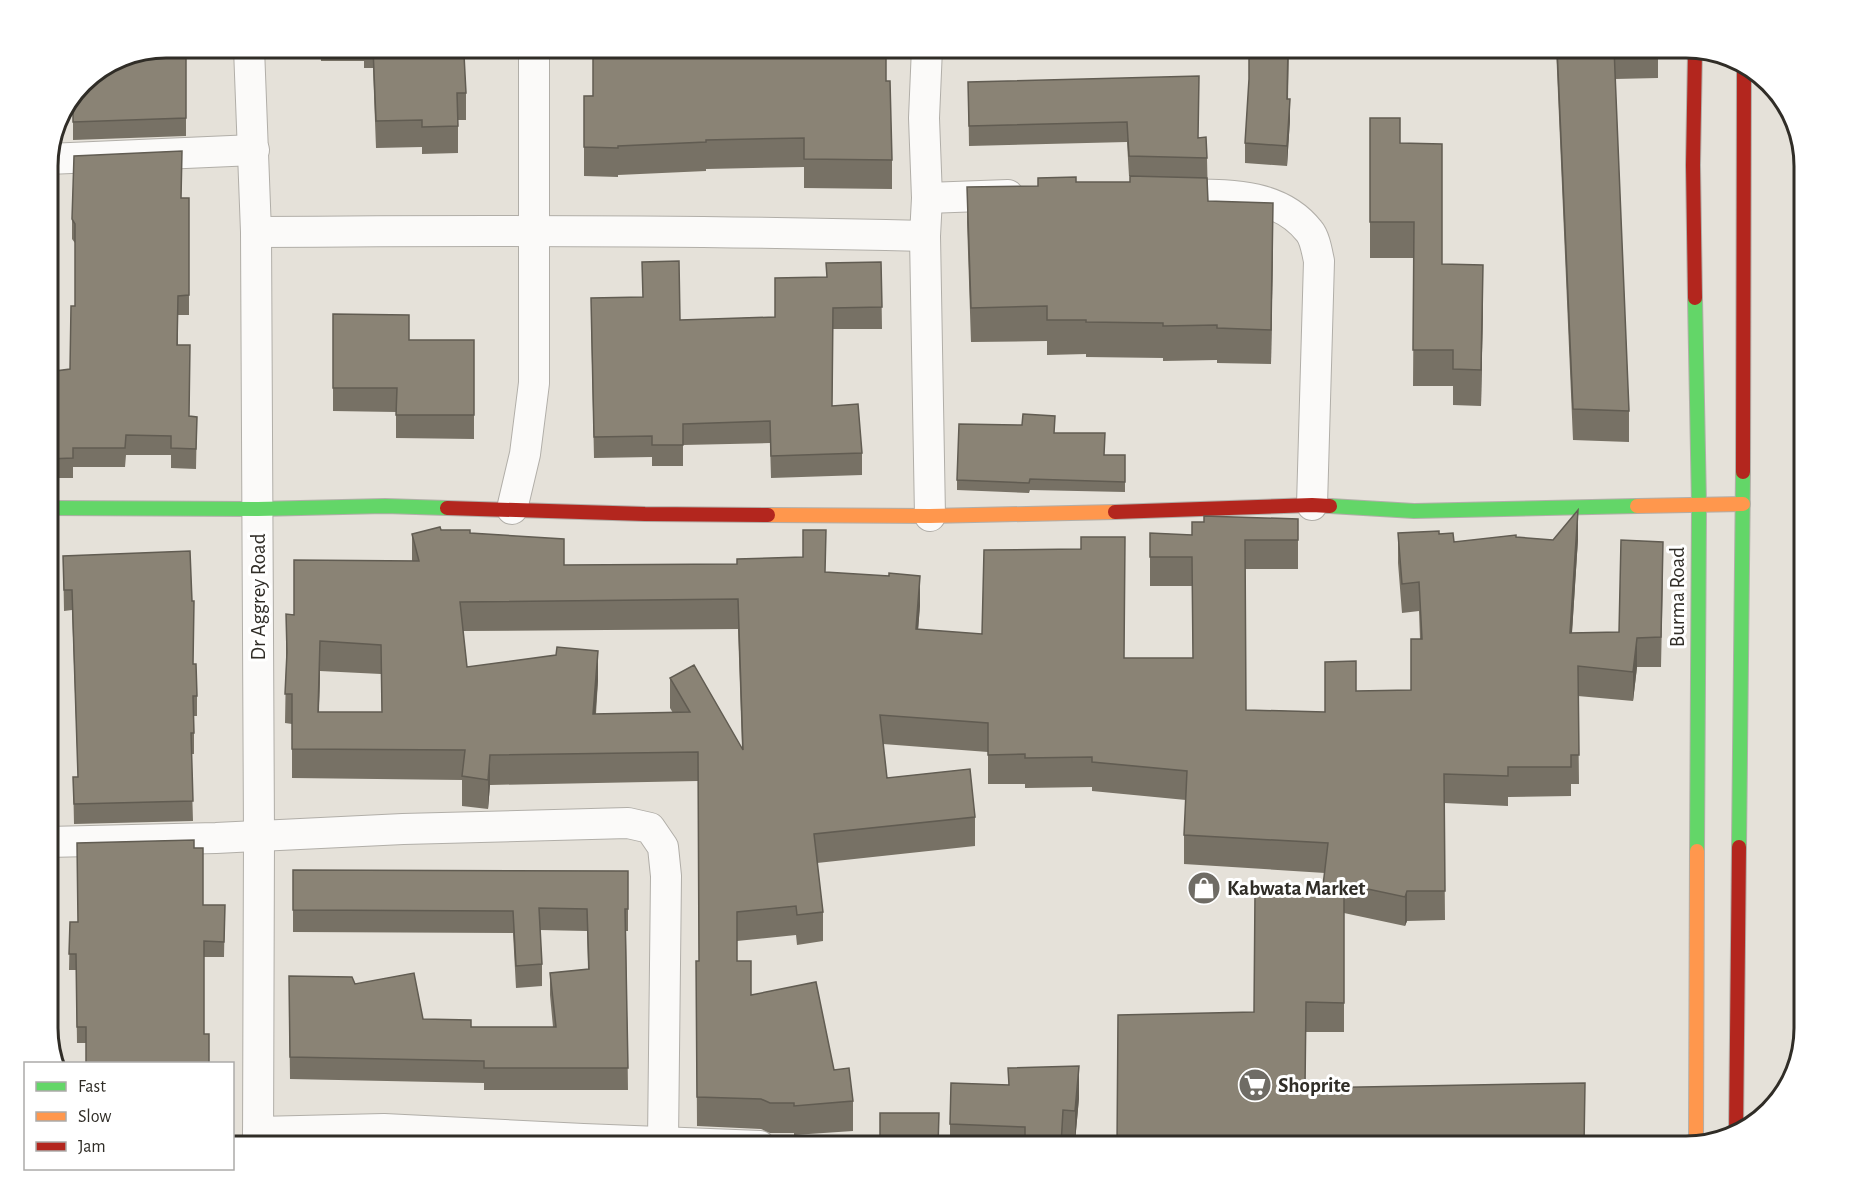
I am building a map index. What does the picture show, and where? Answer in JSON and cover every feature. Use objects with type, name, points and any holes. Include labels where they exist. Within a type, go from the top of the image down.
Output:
[{"type":"main road","name":"Burma Road","points":[[1695,59],[1693,165],[1699,505],[1696,1135]]},
{"type":"main road","points":[[1736,1123],[1743,504],[1744,76]]},
{"type":"main road","points":[[59,508],[258,509],[385,506],[645,514],[930,516],[1175,511],[1312,505],[1414,511],[1564,506],[1743,504]]},
{"type":"street","points":[[927,58],[924,118],[927,198],[924,236],[930,516]]},
{"type":"street","name":"Dr Aggrey Road","points":[[250,59],[256,231],[259,836],[245,1101],[257,1136]]},
{"type":"street","points":[[512,509],[525,454],[534,383],[534,59]]},
{"type":"street","points":[[59,159],[254,150]]},
{"type":"street","points":[[927,198],[1040,194]]},
{"type":"street","points":[[1143,194],[1248,196],[1284,208],[1311,232],[1319,261],[1312,505]]},
{"type":"street","points":[[256,231],[671,231],[924,236]]},
{"type":"street","points":[[59,842],[628,823],[650,828],[663,847],[666,876],[663,1136]]},
{"type":"street","points":[[296,1136],[384,1129],[534,1136]]},
{"type":"building","points":[[1249,58],[1288,58],[1287,99],[1290,99],[1287,146],[1245,143]]},
{"type":"building","points":[[1557,58],[1614,58],[1629,411],[1573,409]]},
{"type":"building","points":[[186,59],[186,118],[73,122],[73,113],[85,95],[112,73],[145,61]]},
{"type":"building","points":[[373,59],[464,59],[466,93],[457,93],[458,126],[422,127],[422,120],[376,121]]},
{"type":"building","points":[[593,59],[886,59],[886,81],[890,81],[892,160],[804,159],[804,138],[706,140],[706,142],[618,146],[618,148],[584,147],[584,96],[593,96]]},
{"type":"building","points":[[1199,76],[1198,138],[1206,137],[1207,158],[1129,156],[1127,122],[969,126],[968,82]]},
{"type":"building","points":[[1370,118],[1400,118],[1400,143],[1442,144],[1442,264],[1483,265],[1481,370],[1453,369],[1453,350],[1413,350],[1414,222],[1370,222]]},
{"type":"building","points":[[182,151],[181,198],[189,198],[189,295],[178,296],[177,345],[190,345],[189,416],[197,417],[196,449],[171,448],[171,436],[126,435],[125,448],[73,448],[73,458],[59,459],[59,370],[70,369],[71,306],[75,306],[75,224],[72,219],[74,156]]},
{"type":"building","points":[[1130,176],[1207,178],[1208,201],[1273,203],[1271,330],[1217,328],[1217,325],[1163,326],[1163,323],[1047,320],[1047,306],[971,308],[967,187],[1038,186],[1038,178],[1076,177],[1076,182],[1130,182]]},
{"type":"building","points":[[679,261],[680,320],[775,317],[775,278],[827,277],[826,263],[881,262],[882,307],[833,308],[832,406],[858,404],[862,453],[771,456],[770,421],[683,424],[683,445],[652,445],[652,436],[594,437],[591,298],[643,297],[642,262]]},
{"type":"building","points":[[333,314],[409,315],[409,340],[474,340],[474,415],[396,415],[397,388],[333,388]]},
{"type":"building","points":[[1023,414],[1055,416],[1054,433],[1105,433],[1104,455],[1125,455],[1125,482],[1030,479],[1029,483],[957,480],[959,424],[1022,425]]},
{"type":"building","points":[[1578,510],[1570,633],[1619,632],[1621,540],[1663,542],[1661,637],[1637,638],[1633,672],[1578,666],[1579,755],[1571,755],[1571,767],[1508,767],[1508,776],[1444,774],[1445,891],[1407,891],[1405,897],[1344,884],[1344,1003],[1306,1002],[1305,1088],[1585,1083],[1584,1136],[1117,1136],[1118,1015],[1254,1012],[1255,893],[1322,894],[1328,843],[1184,835],[1187,771],[1092,762],[1092,757],[1025,758],[1025,754],[988,755],[988,723],[880,715],[887,778],[970,769],[975,817],[814,834],[823,912],[797,915],[796,906],[737,912],[737,961],[751,961],[751,995],[816,982],[834,1070],[849,1068],[853,1101],[794,1106],[794,1103],[770,1103],[761,1099],[697,1097],[698,752],[490,755],[488,780],[462,776],[465,750],[292,749],[292,694],[285,694],[286,614],[294,615],[294,560],[419,561],[412,534],[440,527],[441,530],[470,530],[470,533],[564,539],[564,565],[737,564],[737,559],[803,557],[803,530],[826,530],[825,572],[920,576],[916,629],[982,634],[984,550],[1081,549],[1081,537],[1125,537],[1124,658],[1193,658],[1192,557],[1150,557],[1150,533],[1192,535],[1192,522],[1204,522],[1204,516],[1298,519],[1298,540],[1245,540],[1246,710],[1325,712],[1325,662],[1356,661],[1356,691],[1411,690],[1411,639],[1422,639],[1419,582],[1402,584],[1398,533],[1439,531],[1439,534],[1453,533],[1454,542],[1516,535],[1516,537],[1553,540]],"holes":[[[738,599],[743,750],[694,665],[670,678],[690,712],[593,714],[598,651],[557,647],[556,655],[467,667],[460,602]],[[320,641],[381,645],[382,712],[318,712]]]},
{"type":"building","points":[[190,551],[192,601],[194,601],[193,664],[196,664],[197,696],[193,696],[194,733],[191,733],[193,801],[74,804],[73,777],[78,777],[72,590],[64,590],[63,556]]},
{"type":"building","points":[[194,840],[194,848],[203,848],[203,905],[225,905],[224,942],[204,941],[204,1034],[209,1034],[209,1062],[86,1062],[86,1027],[77,1027],[76,954],[69,954],[70,922],[78,922],[77,843]]},
{"type":"building","points":[[293,870],[628,871],[628,909],[625,909],[628,1068],[484,1068],[484,1061],[290,1057],[289,976],[352,977],[355,984],[414,973],[423,1019],[471,1020],[471,1027],[556,1027],[550,973],[589,969],[587,909],[539,908],[542,964],[516,966],[513,911],[293,910]]},
{"type":"building","points":[[1079,1066],[1075,1111],[1063,1110],[1062,1136],[1025,1136],[1025,1127],[950,1124],[951,1083],[1009,1085],[1008,1068]]},
{"type":"building","points":[[880,1113],[939,1113],[938,1136],[880,1136]]},
{"type":"traffic: fast","points":[[1695,298],[1699,505],[1697,851]]},
{"type":"traffic: fast","points":[[1739,847],[1743,472]]},
{"type":"traffic: fast","points":[[59,508],[258,509],[385,506],[447,508]]},
{"type":"traffic: fast","points":[[1330,506],[1414,511],[1637,506]]},
{"type":"traffic: slow","points":[[1637,506],[1743,504]]},
{"type":"traffic: slow","points":[[768,515],[930,516],[1115,512]]},
{"type":"traffic: slow","points":[[1696,1135],[1697,851]]},
{"type":"traffic: jam","points":[[1695,59],[1693,165],[1695,298]]},
{"type":"traffic: jam","points":[[1743,472],[1744,76]]},
{"type":"traffic: jam","points":[[1115,512],[1330,506]]},
{"type":"traffic: jam","points":[[447,508],[768,515]]},
{"type":"traffic: jam","points":[[1736,1123],[1739,847]]},
{"type":"place","name":"Kabwata Market","points":[[1204,888]]},
{"type":"place","name":"Shoprite","points":[[1255,1085]]}]
